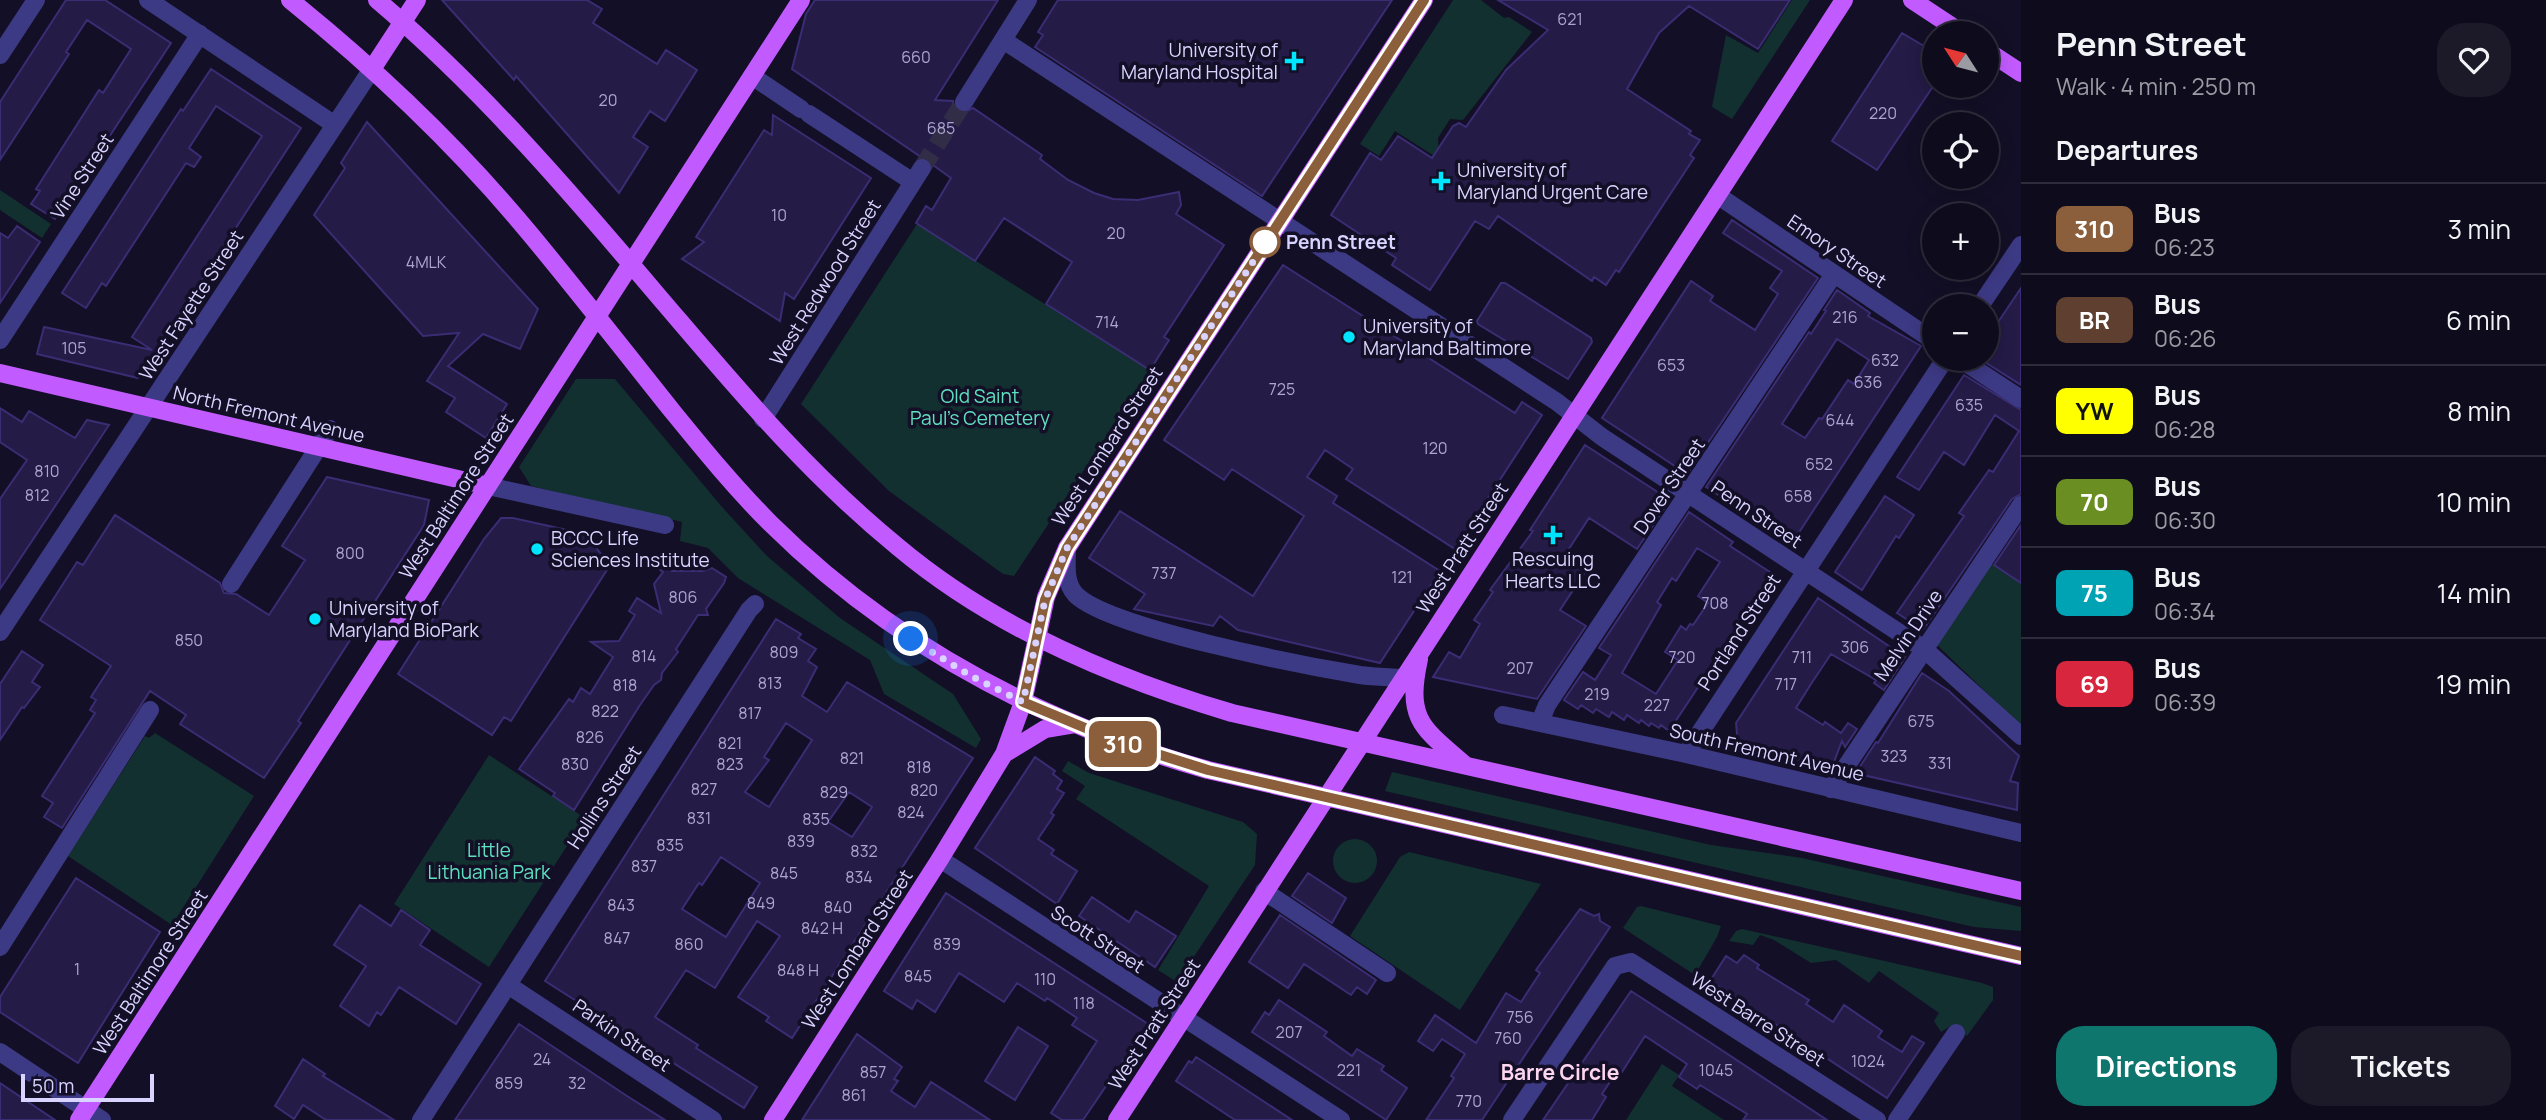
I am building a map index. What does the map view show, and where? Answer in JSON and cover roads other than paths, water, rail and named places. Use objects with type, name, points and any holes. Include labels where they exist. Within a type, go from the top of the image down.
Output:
[{"type":"main road","points":[[290,0],[372,69],[483,179],[723,473],[769,522],[857,599],[911,639],[971,676],[1023,702],[1163,758],[2021,956]]},
{"type":"main road","points":[[377,0],[505,123],[817,476],[899,548],[948,584],[1037,635],[1095,665],[1185,699],[1360,743],[2021,891]]},
{"type":"main road","name":"West Fayette Street","points":[[372,69],[417,0]]},
{"type":"main road","name":"West Baltimore Street","points":[[83,1115],[801,0]]},
{"type":"main road","name":"West Lombard Street","points":[[773,1120],[1004,754],[1023,702],[1046,597],[1067,548],[1424,0]]},
{"type":"main road","name":"West Pratt Street","points":[[1117,1120],[1844,0]]},
{"type":"main road","points":[[1912,0],[1944,21]]},
{"type":"main road","points":[[1999,59],[2021,73]]},
{"type":"main road","name":"North Fremont Avenue","points":[[0,373],[488,485]]},
{"type":"main road","points":[[1421,649],[1413,686],[1413,705],[1430,735],[1467,767]]},
{"type":"main road","points":[[1004,754],[1045,729],[1075,724]]},
{"type":"street","points":[[0,55],[36,0]]},
{"type":"street","points":[[148,0],[335,125]]},
{"type":"street","points":[[964,102],[1028,0]]},
{"type":"street","name":"Vine Street","points":[[0,340],[200,34]]},
{"type":"street","name":"Penn Street","points":[[1003,40],[1574,414],[1602,436],[1924,649],[2021,736]]},
{"type":"street","name":"West Fayette Street","points":[[0,632],[372,69]]},
{"type":"street","name":"West Redwood Street","points":[[752,76],[805,111],[917,175],[764,419]]},
{"type":"street","name":"Emory Street","points":[[1717,195],[1922,333]]},
{"type":"street","points":[[1988,294],[2021,245]]},
{"type":"street","name":"Dover Street","points":[[1540,722],[1547,705],[1834,274]]},
{"type":"street","name":"Portland Street","points":[[1686,754],[1937,371]]},
{"type":"street","points":[[1978,371],[2021,399]]},
{"type":"street","points":[[231,584],[330,429]]},
{"type":"street","points":[[488,485],[665,525]]},
{"type":"street","name":"Melvin Drive","points":[[1831,789],[2021,505]]},
{"type":"street","points":[[1067,548],[1068,579],[1074,592],[1087,603],[1130,622],[1362,676],[1403,678]]},
{"type":"street","name":"Hollins Street","points":[[421,1120],[755,604]]},
{"type":"street","points":[[0,947],[150,710]]},
{"type":"street","name":"South Fremont Avenue","points":[[1503,715],[1686,754],[2021,833]]},
{"type":"street","name":"Scott Street","points":[[940,859],[1341,1120]]},
{"type":"street","points":[[1264,891],[1387,973]]},
{"type":"street","name":"West Barre Street","points":[[1512,1120],[1615,966],[1631,962],[1877,1120]]},
{"type":"street","name":"Parkin Street","points":[[508,985],[713,1120]]},
{"type":"street","points":[[1897,1120],[1956,1032]]},
{"type":"street","points":[[0,1052],[83,1115],[102,1120]]},
{"type":"tunnel","points":[[922,168],[964,102]]},
{"type":"place","name":"University of Maryland Hospital","points":[[1294,61]]},
{"type":"place","name":"University of Maryland Urgent Care","points":[[1441,181]]},
{"type":"place","name":"Penn Street","points":[[1265,242]]},
{"type":"place","name":"University of Maryland Baltimore","points":[[1349,337]]},
{"type":"place","name":"Rescuing Hearts LLC","points":[[1553,535]]},
{"type":"place","name":"BCCC Life Sciences Institute","points":[[537,549]]},
{"type":"place","name":"University of Maryland BioPark","points":[[315,619]]},
{"type":"district","name":"Barre Circle","points":[[1560,1073]]},
{"type":"park label","name":"Old Saint Paul's Cemetery","points":[[980,407]]},
{"type":"park label","name":"Little Lithuania Park","points":[[489,861]]}]
